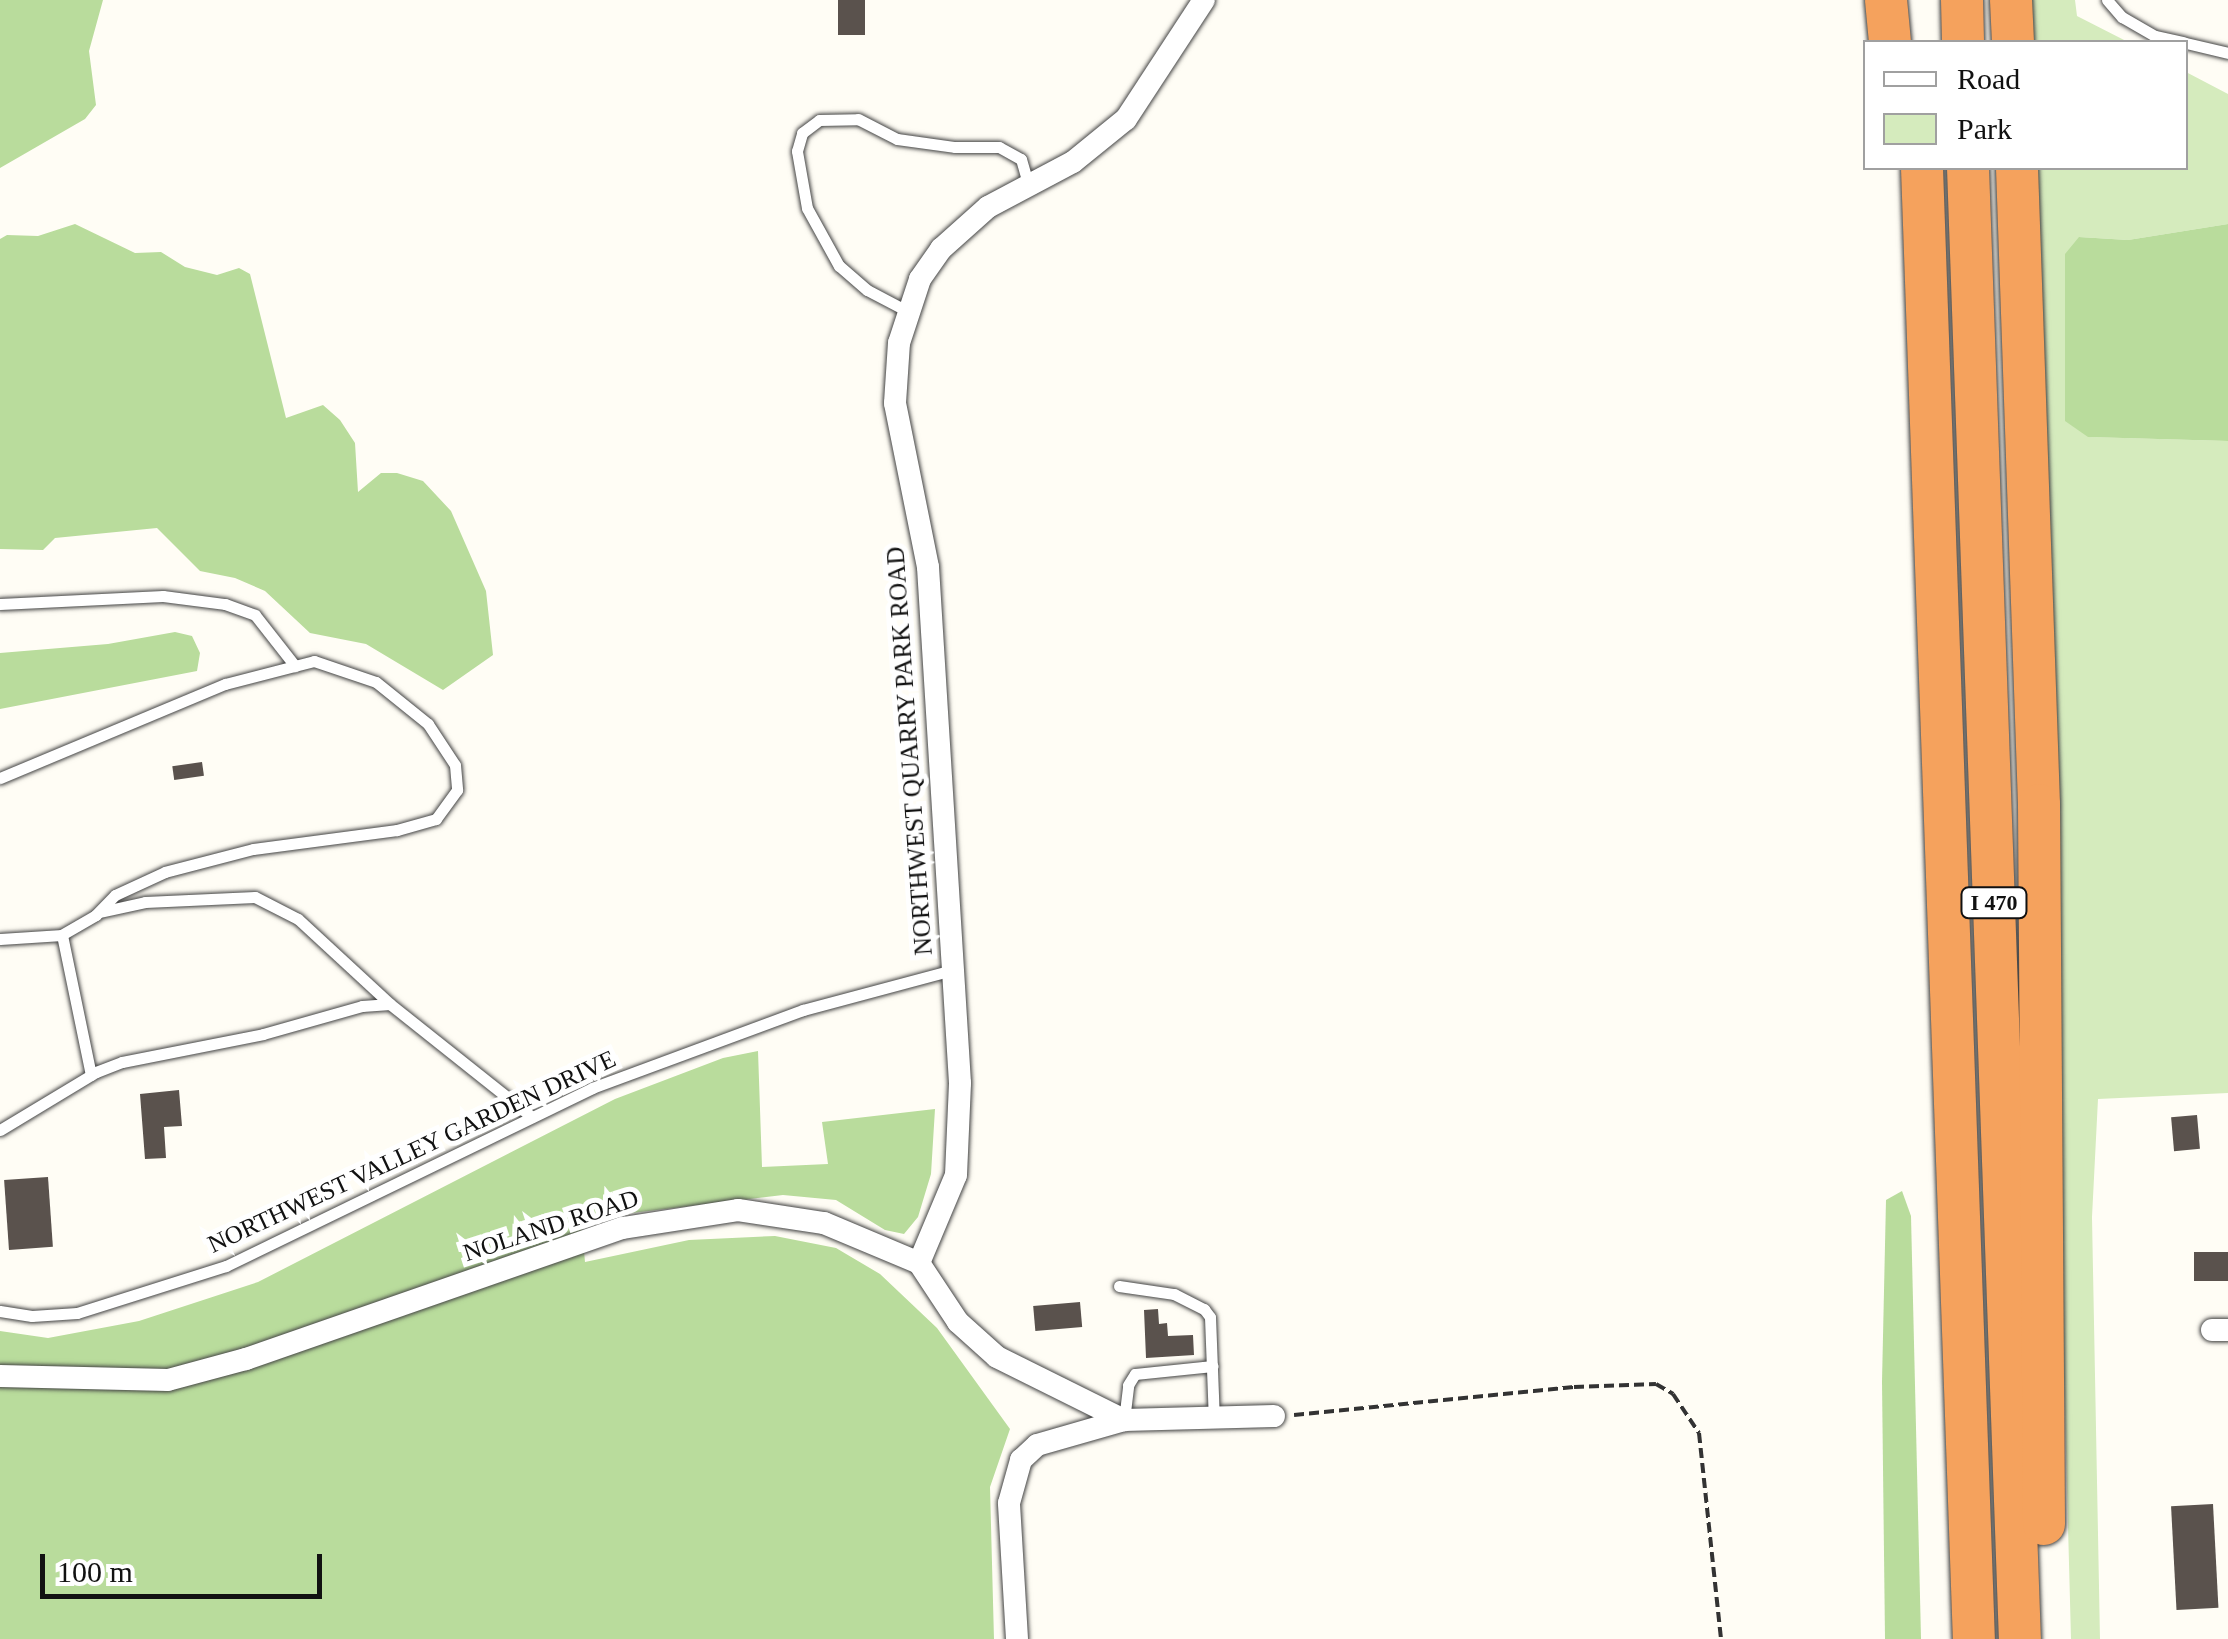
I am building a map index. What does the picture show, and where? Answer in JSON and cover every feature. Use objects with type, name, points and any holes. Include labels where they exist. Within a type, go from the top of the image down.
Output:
[{"type":"highway","points":[[1886,0],[1890,40]]},
{"type":"highway","points":[[1916,0],[1917,40]]},
{"type":"highway","points":[[1962,0],[1963,40]]},
{"type":"highway","points":[[2012,0],[2013,40]]},
{"type":"highway","points":[[1903,170],[1932,437]]},
{"type":"highway","name":"I 470","points":[[1922,170],[1974,1639]]},
{"type":"highway","name":"I 470","points":[[1968,170],[2020,1639]]},
{"type":"highway","points":[[2017,170],[2039,805],[2045,1639]]},
{"type":"street","name":"NORTHWEST QUARRY PARK ROAD","points":[[919,1264],[956,1174],[960,1084],[928,567],[894,403],[898,343],[920,279],[941,249],[988,207],[1073,162],[1126,119],[1204,0]]},
{"type":"street","name":"NOLAND ROAD","points":[[0,1376],[168,1380],[246,1359],[624,1228],[683,1216],[738,1210],[783,1214],[824,1223],[919,1264]]},
{"type":"street","points":[[919,1264],[958,1322],[997,1357],[1124,1420]]},
{"type":"street","points":[[1017,1639],[1009,1516],[1013,1478],[1022,1460],[1037,1444],[1124,1420],[1274,1416]]},
{"type":"lane","points":[[2107,0],[2122,17],[2155,36],[2172,40]]},
{"type":"lane","points":[[2188,44],[2228,53]]},
{"type":"lane","points":[[909,312],[867,290],[838,266],[808,208],[797,151],[802,133],[819,120],[858,119],[897,139],[955,147],[999,146],[1021,159],[1028,184]]},
{"type":"lane","points":[[0,604],[164,596],[225,604],[255,616],[295,666]]},
{"type":"lane","points":[[0,778],[225,684],[314,662],[376,682],[428,724],[455,765],[457,790],[436,819],[397,830],[253,850],[164,872],[115,896],[100,912],[62,936],[0,939]]},
{"type":"lane","points":[[100,912],[145,902],[255,897],[298,918],[390,1004],[532,1118]]},
{"type":"lane","points":[[62,936],[91,1076]]},
{"type":"lane","name":"NORTHWEST VALLEY GARDEN DRIVE","points":[[0,1311],[32,1316],[76,1313],[226,1266],[592,1088],[803,1010],[953,970]]},
{"type":"lane","points":[[0,1130],[122,1062],[263,1034],[362,1006],[390,1004]]},
{"type":"lane","points":[[1119,1286],[1174,1294],[1204,1309],[1210,1318],[1214,1419]]},
{"type":"lane","points":[[1124,1420],[1128,1385],[1135,1374],[1213,1366]]},
{"type":"path","points":[[1274,1416],[1558,1389],[1656,1384],[1673,1394],[1699,1433],[1720,1639]]},
{"type":"green space","points":[[0,0],[103,0],[89,51],[96,105],[85,119],[0,168]]},
{"type":"green space","points":[[2025,0],[2075,0],[2077,16],[2124,40],[2027,40]]},
{"type":"green space","points":[[2188,73],[2228,94],[2228,224],[2128,240],[2079,237],[2089,437],[2228,441],[2228,1093],[2098,1099],[2092,1217],[2100,1639],[2071,1639],[2032,170],[2188,170]]},
{"type":"green space","points":[[75,224],[135,253],[161,252],[185,267],[217,275],[239,268],[250,274],[286,418],[323,405],[340,420],[355,443],[358,492],[381,473],[397,473],[423,481],[451,511],[486,591],[493,655],[443,690],[366,644],[310,633],[265,591],[235,578],[200,571],[157,528],[55,538],[43,550],[0,549],[0,239],[7,235],[38,236]]},
{"type":"green space","points":[[2228,224],[2228,441],[2088,437],[2065,421],[2065,254],[2079,237],[2128,240]]},
{"type":"green space","points":[[175,632],[192,636],[200,653],[197,671],[0,709],[0,653],[108,644]]},
{"type":"green space","points":[[758,1051],[762,1167],[828,1164],[822,1122],[935,1109],[931,1174],[918,1217],[904,1234],[885,1230],[836,1200],[783,1195],[581,1219],[585,1262],[689,1240],[775,1236],[836,1248],[880,1274],[937,1328],[1010,1429],[990,1487],[994,1639],[0,1639],[0,1331],[48,1338],[139,1321],[258,1282],[615,1099],[723,1058]]},
{"type":"green space","points":[[1902,1191],[1911,1216],[1921,1639],[1885,1639],[1882,1382],[1886,1200]]},
{"type":"building","points":[[838,0],[865,0],[865,35],[838,35]]},
{"type":"building","points":[[202,762],[204,776],[174,780],[172,766]]},
{"type":"building","points":[[179,1090],[182,1126],[164,1127],[166,1158],[145,1159],[140,1094]]},
{"type":"building","points":[[2197,1115],[2200,1149],[2174,1151],[2171,1117]]},
{"type":"building","points":[[48,1177],[53,1247],[9,1250],[4,1180]]},
{"type":"building","points":[[2194,1252],[2228,1252],[2228,1281],[2194,1281]]},
{"type":"building","points":[[1080,1302],[1082,1327],[1035,1331],[1033,1306]]},
{"type":"building","points":[[1158,1309],[1159,1324],[1167,1323],[1168,1336],[1193,1335],[1194,1355],[1146,1358],[1144,1310]]},
{"type":"building","points":[[2213,1504],[2218,1608],[2177,1610],[2171,1506]]}]
